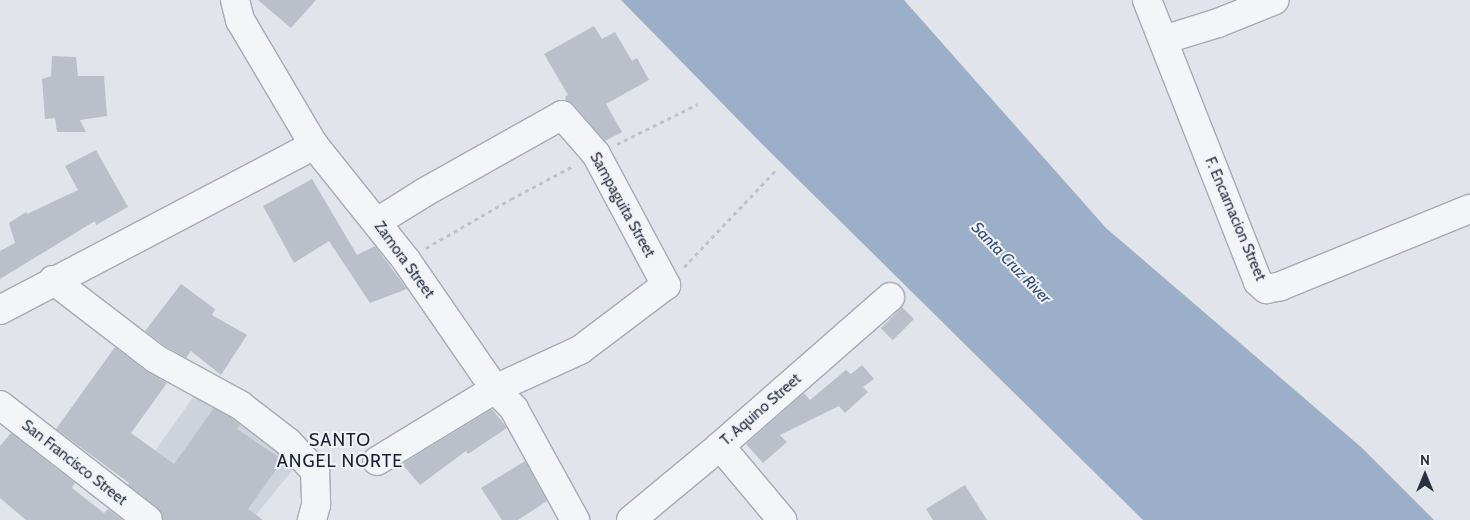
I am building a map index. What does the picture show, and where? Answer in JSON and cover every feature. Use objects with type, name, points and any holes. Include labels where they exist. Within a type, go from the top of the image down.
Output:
[{"type":"street","name":"Zamora Street","points":[[235,0],[240,20],[314,145],[406,260],[495,389],[514,409],[575,520]]},
{"type":"street","name":"F. Encarnacion Street","points":[[1147,0],[1258,282],[1266,289],[1282,286],[1470,209]]},
{"type":"street","points":[[1163,40],[1218,23],[1275,0]]},
{"type":"street","name":"Sampaguita Street","points":[[377,222],[425,192],[562,115],[596,154],[666,285]]},
{"type":"street","points":[[0,310],[53,280],[314,145]]},
{"type":"street","points":[[53,280],[156,360],[240,405],[288,442],[315,472],[316,505],[312,520]]},
{"type":"street","points":[[377,461],[495,389],[580,350],[666,285]]},
{"type":"street","name":"T. Aquino Street","points":[[631,520],[720,446],[890,298]]},
{"type":"street","name":"San Francisco Street","points":[[0,405],[148,520]]},
{"type":"street","points":[[720,446],[782,520]]},
{"type":"path","points":[[406,260],[511,198],[698,104]]},
{"type":"path","points":[[666,285],[778,169]]},
{"type":"shaded area","points":[[196,393],[299,462],[252,520],[162,520],[126,492]]},
{"type":"water","name":"Santa Cruz River","points":[[621,0],[904,0],[1106,228],[1361,447],[1434,520],[1143,520],[761,143]]},
{"type":"building","points":[[258,0],[316,0],[291,28]]},
{"type":"building","points":[[594,26],[602,39],[615,32],[632,61],[637,58],[649,80],[606,104],[622,132],[605,141],[574,105],[566,100],[565,97],[568,95],[544,54]]},
{"type":"building","points":[[52,56],[76,57],[78,76],[104,76],[107,116],[80,120],[86,132],[57,132],[55,118],[45,119],[42,79],[51,76]]},
{"type":"building","points":[[96,150],[128,207],[96,225],[95,221],[0,279],[0,251],[15,243],[9,223],[26,212],[27,214],[78,190],[65,166]]},
{"type":"building","points":[[312,179],[357,255],[375,246],[407,289],[370,303],[329,241],[294,263],[263,206]]},
{"type":"building","points":[[181,284],[215,309],[212,315],[247,335],[221,375],[191,351],[186,358],[165,346],[145,331]]},
{"type":"building","points":[[902,307],[914,319],[893,340],[881,328]]},
{"type":"building","points":[[115,347],[146,371],[167,383],[131,433],[174,464],[214,408],[240,425],[237,429],[283,460],[248,509],[263,520],[163,520],[158,508],[128,485],[129,483],[56,429]]},
{"type":"building","points":[[862,365],[874,379],[863,387],[868,392],[845,413],[839,406],[780,435],[787,442],[763,463],[746,444],[804,393],[810,400],[846,370],[851,374]]},
{"type":"building","points":[[492,409],[507,428],[468,454],[466,451],[420,485],[402,464]]},
{"type":"building","points":[[11,433],[75,483],[72,488],[104,513],[108,509],[123,520],[26,520],[0,498],[0,446]]},
{"type":"building","points":[[525,461],[547,501],[518,520],[502,520],[481,488]]},
{"type":"building","points":[[965,485],[987,520],[933,520],[926,509]]},
{"type":"district","name":"SANTO ANGEL NORTE","points":[[340,451]]}]
